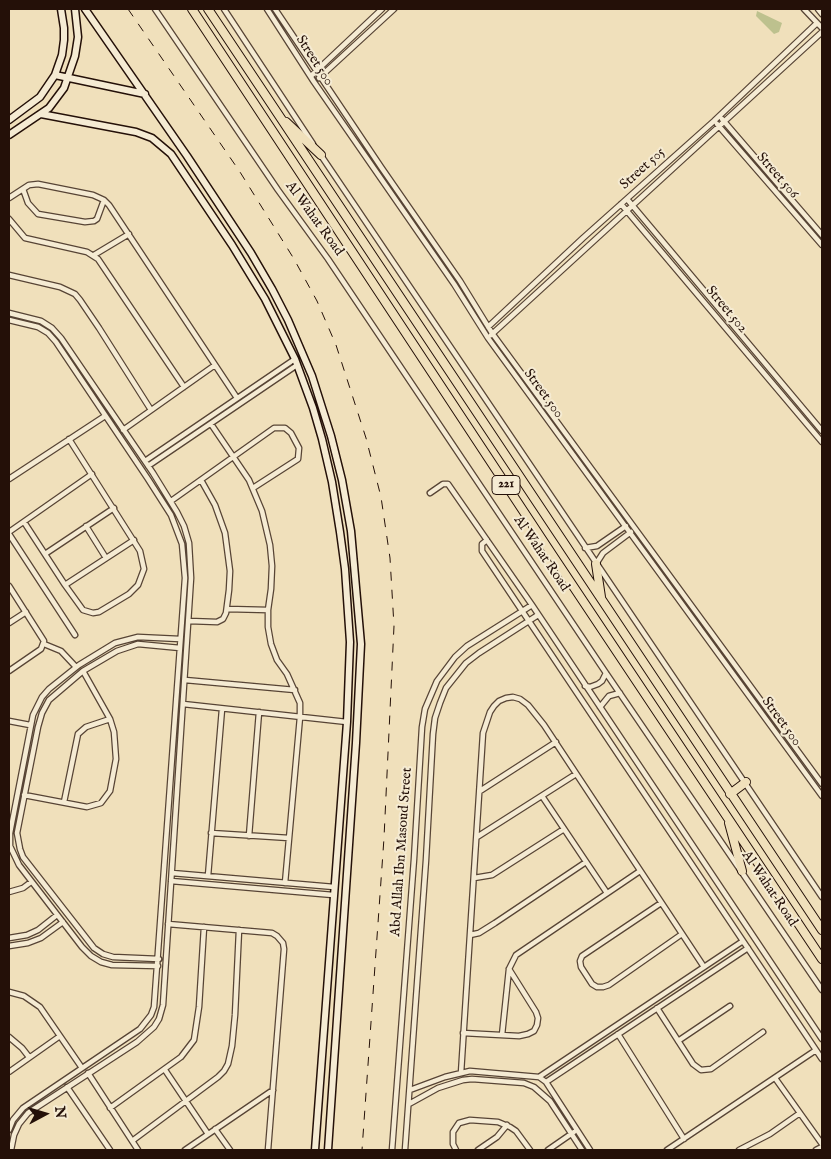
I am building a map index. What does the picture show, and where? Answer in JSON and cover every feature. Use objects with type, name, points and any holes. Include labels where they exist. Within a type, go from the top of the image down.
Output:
[{"type":"highway","name":"Al Wahat Road","points":[[192,9],[822,959]]},
{"type":"highway","name":"Al Wahat Road","points":[[208,9],[822,930]]},
{"type":"highway","points":[[276,113],[321,155]]},
{"type":"highway","points":[[596,564],[601,599]]},
{"type":"highway","points":[[730,794],[746,782]]},
{"type":"highway","points":[[727,816],[742,871]]},
{"type":"street","points":[[9,120],[40,97],[55,75],[62,55],[64,40],[64,28],[60,9]]},
{"type":"street","points":[[9,135],[41,114],[57,100],[64,88],[75,56],[78,37],[75,9]]},
{"type":"street","points":[[84,9],[187,156],[251,252],[272,289],[303,353],[322,404],[338,459],[351,531],[360,644],[328,1150]]},
{"type":"street","name":"Al Wahat Road","points":[[155,9],[278,190],[328,259],[822,990]]},
{"type":"street","name":"221","points":[[224,9],[585,548],[746,782],[822,897]]},
{"type":"street","name":"Street 500","points":[[267,9],[314,82],[454,284],[488,338],[822,796]]},
{"type":"street","name":"Street 500","points":[[275,9],[460,281],[492,333],[821,782]]},
{"type":"street","points":[[311,76],[382,9]]},
{"type":"street","points":[[314,82],[394,9]]},
{"type":"street","points":[[804,9],[822,30]]},
{"type":"street","points":[[818,9],[822,14]]},
{"type":"street","name":"Street 505","points":[[484,331],[620,204],[714,121],[817,23]]},
{"type":"street","name":"Street 505","points":[[488,338],[822,30]]},
{"type":"street","points":[[286,38],[292,34]]},
{"type":"street","points":[[55,75],[145,94]]},
{"type":"street","points":[[41,114],[130,130],[145,135],[165,148],[232,245],[264,299],[296,362],[313,408],[332,482],[347,588],[350,642],[347,722],[315,1150]]},
{"type":"street","name":"Street 506","points":[[719,116],[822,235]]},
{"type":"street","name":"Street 506","points":[[714,121],[822,245]]},
{"type":"street","points":[[177,163],[187,156]]},
{"type":"street","points":[[9,198],[29,185],[38,184],[93,195],[110,205],[237,398]]},
{"type":"street","points":[[23,189],[28,203],[38,214],[85,222],[94,222],[97,219],[104,200]]},
{"type":"street","name":"Street 502","points":[[627,199],[822,432]]},
{"type":"street","name":"Street 502","points":[[620,204],[822,442]]},
{"type":"street","points":[[9,219],[25,238],[87,252],[102,262],[184,387]]},
{"type":"street","points":[[94,256],[129,234]]},
{"type":"street","points":[[9,275],[60,287],[74,294],[99,328],[151,410]]},
{"type":"street","points":[[9,313],[36,319],[52,328],[61,338],[171,501],[184,526],[191,559],[172,873],[160,1019],[137,1042],[28,1113],[19,1124],[14,1135],[11,1150]]},
{"type":"street","points":[[9,320],[34,325],[48,333],[56,342],[171,515],[178,529],[182,544],[184,578],[154,1007],[147,1023],[23,1108],[13,1120],[9,1130]]},
{"type":"street","points":[[145,461],[237,398],[296,362]]},
{"type":"street","points":[[148,466],[212,424],[296,362]]},
{"type":"street","points":[[123,430],[215,365]]},
{"type":"street","points":[[80,378],[86,374]]},
{"type":"street","points":[[782,393],[787,388]]},
{"type":"street","points":[[9,479],[104,416]]},
{"type":"street","points":[[212,424],[253,488],[266,523],[270,544],[271,589],[268,628],[271,644],[277,660],[295,690],[300,703],[285,882]]},
{"type":"street","points":[[813,430],[817,426]]},
{"type":"street","points":[[171,501],[274,428],[285,428],[291,432],[299,448],[298,458],[253,488]]},
{"type":"street","points":[[24,522],[79,606],[88,612],[93,613],[104,610],[129,594],[138,585],[144,569],[143,560],[134,540],[69,439]]},
{"type":"street","points":[[75,635],[9,533],[92,474]]},
{"type":"street","points":[[188,621],[220,621],[225,616],[230,571],[225,533],[215,506],[201,480]]},
{"type":"street","points":[[152,485],[158,481]]},
{"type":"street","points":[[430,493],[442,484],[448,484],[532,605],[822,1039]]},
{"type":"street","points":[[600,492],[605,488]]},
{"type":"street","points":[[45,554],[114,508]]},
{"type":"street","points":[[585,548],[599,544],[631,522]]},
{"type":"street","points":[[86,526],[106,558]]},
{"type":"street","points":[[596,564],[603,552],[636,529]]},
{"type":"street","points":[[65,585],[134,540]]},
{"type":"street","points":[[487,540],[482,544],[482,551],[822,1059]]},
{"type":"street","points":[[9,586],[43,638],[44,644],[41,649],[9,671]]},
{"type":"street","points":[[672,590],[678,586]]},
{"type":"street","name":"Abd Allah Ibn Masoud Street","points":[[392,1150],[414,860],[422,723],[430,694],[437,680],[455,656],[467,646],[532,605]]},
{"type":"street","points":[[226,610],[268,610]]},
{"type":"street","points":[[9,623],[26,612]]},
{"type":"street","name":"Abd Allah Ibn Masoud Street","points":[[405,1150],[426,860],[432,734],[446,688],[466,663],[479,652],[538,615]]},
{"type":"street","points":[[695,622],[701,618]]},
{"type":"street","points":[[158,966],[112,965],[101,962],[91,956],[31,882],[14,856],[10,846],[10,833],[30,725],[42,697],[56,682],[104,648],[126,639],[138,637],[180,639]]},
{"type":"street","points":[[44,644],[59,650],[76,667]]},
{"type":"street","points":[[158,959],[113,957],[103,954],[94,948],[41,881],[20,850],[17,834],[42,713],[49,700],[83,671],[107,656],[138,644],[180,648]]},
{"type":"street","points":[[24,795],[88,807],[101,802],[110,791],[116,759],[116,746],[110,719],[83,671]]},
{"type":"street","points":[[585,686],[598,684],[606,673]]},
{"type":"street","points":[[184,680],[295,690]]},
{"type":"street","points":[[349,682],[359,682]]},
{"type":"street","points":[[600,707],[609,696],[620,693]]},
{"type":"street","points":[[461,1073],[483,733],[490,712],[499,701],[506,698],[520,699],[528,705],[556,742],[704,967]]},
{"type":"street","points":[[753,702],[758,698]]},
{"type":"street","points":[[183,704],[347,722]]},
{"type":"street","points":[[208,876],[222,708]]},
{"type":"street","points":[[249,836],[259,712]]},
{"type":"street","points":[[64,802],[78,734],[86,727],[110,719]]},
{"type":"street","points":[[9,721],[30,725]]},
{"type":"street","points":[[480,791],[556,742]]},
{"type":"street","points":[[477,838],[576,774]]},
{"type":"street","points":[[814,784],[821,782]]},
{"type":"street","points":[[542,796],[607,893]]},
{"type":"street","points":[[474,878],[492,875],[564,829]]},
{"type":"street","points":[[212,833],[289,838]]},
{"type":"street","points":[[470,935],[479,933],[495,923],[586,862]]},
{"type":"street","points":[[502,1035],[509,969],[522,950],[640,871]]},
{"type":"street","points":[[172,873],[334,887]]},
{"type":"street","points":[[171,881],[333,894]]},
{"type":"street","points":[[9,892],[23,888],[31,882]]},
{"type":"street","points":[[661,903],[582,956],[580,961],[581,967],[592,984],[603,988],[609,985],[682,934]]},
{"type":"street","points":[[725,914],[735,908]]},
{"type":"street","points":[[9,938],[27,935],[38,930],[57,915]]},
{"type":"street","points":[[9,946],[28,943],[41,938],[63,922]]},
{"type":"street","points":[[408,922],[420,923]]},
{"type":"street","points":[[168,924],[275,934],[280,938],[284,946],[268,1150]]},
{"type":"street","points":[[110,1108],[165,1070],[181,1057],[194,1040],[200,1007],[204,927]]},
{"type":"street","points":[[132,1141],[218,1077],[228,1064],[235,1015],[239,930]]},
{"type":"street","points":[[539,1077],[743,940]]},
{"type":"street","points":[[546,1082],[748,948]]},
{"type":"street","points":[[463,1033],[502,1035],[528,1034],[534,1031],[538,1018],[536,1012],[509,969]]},
{"type":"street","points":[[9,992],[24,996],[40,1007],[82,1068]]},
{"type":"street","points":[[325,1006],[337,1007]]},
{"type":"street","points":[[678,1041],[730,1006]]},
{"type":"street","points":[[657,1008],[698,1069],[705,1070],[714,1067],[763,1032]]},
{"type":"street","points":[[816,1030],[822,1026]]},
{"type":"street","points":[[132,1034],[137,1042]]},
{"type":"street","points":[[618,1034],[684,1139]]},
{"type":"street","points":[[9,1072],[60,1036]]},
{"type":"street","points":[[9,1037],[29,1057]]},
{"type":"street","points":[[667,1150],[816,1050]]},
{"type":"street","points":[[165,1070],[208,1134]]},
{"type":"street","points":[[410,1090],[461,1073],[470,1072],[539,1077],[546,1082],[590,1150]]},
{"type":"street","points":[[499,1073],[499,1080]]},
{"type":"street","points":[[88,1074],[138,1150]]},
{"type":"street","points":[[775,1078],[822,1145],[816,1150]]},
{"type":"street","points":[[409,1104],[455,1082],[472,1079],[524,1083],[543,1093],[582,1150]]},
{"type":"street","points":[[67,1087],[110,1150]]},
{"type":"street","points":[[185,1150],[273,1090]]},
{"type":"street","points":[[739,1150],[770,1134],[800,1113]]},
{"type":"street","points":[[456,1150],[453,1144],[453,1132],[464,1121],[493,1122],[507,1125],[516,1131],[530,1150]]},
{"type":"street","points":[[478,1150],[497,1137],[507,1125]]},
{"type":"street","points":[[215,1129],[230,1150]]},
{"type":"street","points":[[548,1150],[577,1130]]},
{"type":"green space","points":[[757,11],[782,23],[779,32],[774,34],[756,16]]},
{"type":"railway","points":[[128,9],[240,172],[294,259],[317,301],[336,345],[366,438],[381,497],[390,558],[394,626],[384,838],[362,1150]]}]
